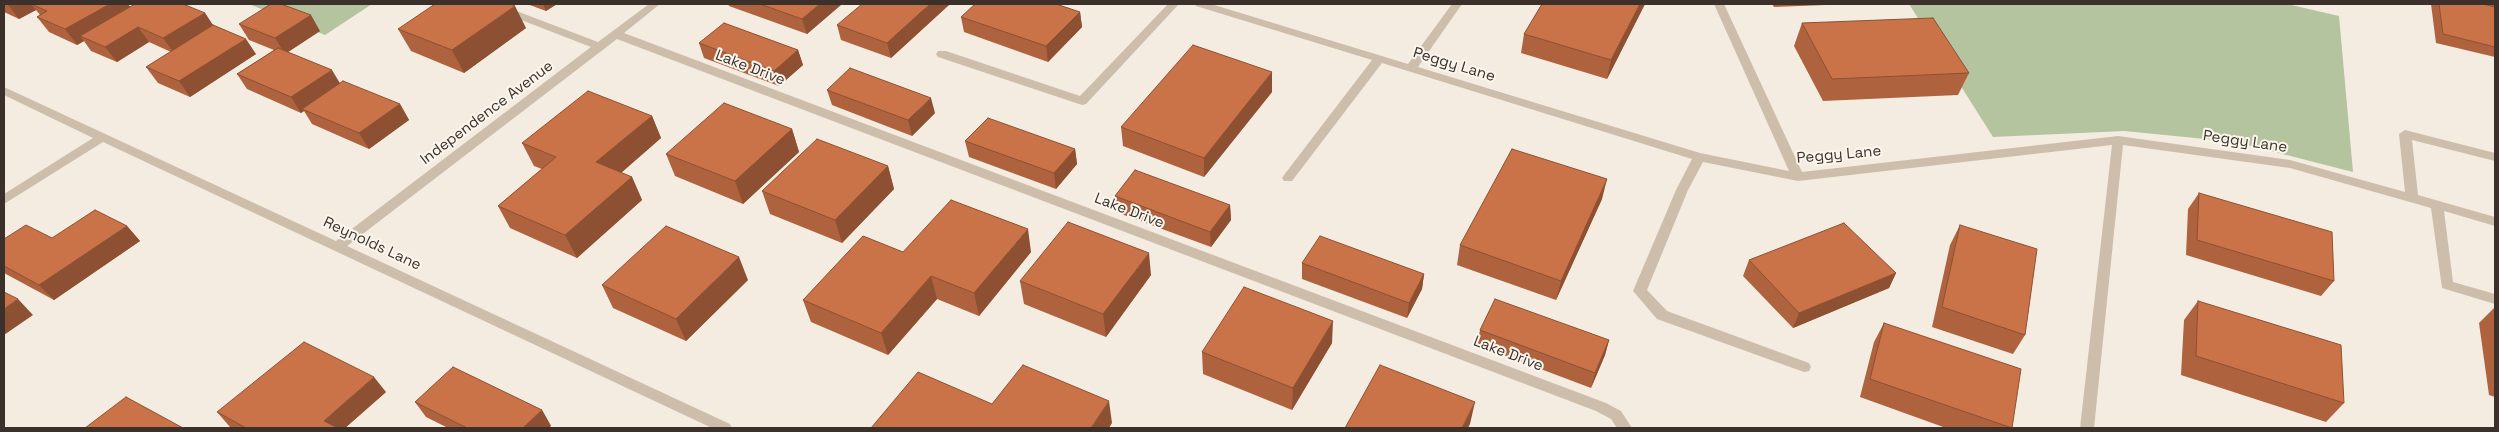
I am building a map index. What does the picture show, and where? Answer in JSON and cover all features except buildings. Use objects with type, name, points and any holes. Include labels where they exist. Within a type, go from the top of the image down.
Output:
[{"type":"street","points":[[488,4],[599,46]]},
{"type":"street","name":"Independence Avenue","points":[[338,246],[654,4]]},
{"type":"street","points":[[942,54],[1082,101],[1174,4]]},
{"type":"street","name":"Peggy Lane","points":[[1200,4],[1699,157],[1798,176],[2118,140],[2290,164],[2495,221]]},
{"type":"street","points":[[1411,68],[1457,4]]},
{"type":"street","points":[[1719,4],[1798,176]]},
{"type":"street","name":"Lake Drive","points":[[615,34],[1601,407],[1616,415],[1625,428]]},
{"type":"street","points":[[1288,178],[1379,59]]},
{"type":"street","name":"Reynolds Lane","points":[[4,91],[725,428]]},
{"type":"street","points":[[2412,198],[2405,134],[2495,158]]},
{"type":"street","points":[[4,200],[103,137]]},
{"type":"street","points":[[2087,428],[2118,140]]},
{"type":"street","points":[[1699,157],[1682,190],[1640,291],[1662,315],[1804,367]]},
{"type":"street","points":[[2437,205],[2447,285],[2495,299]]},
{"type":"green space","points":[[249,4],[372,4],[325,35]]},
{"type":"green space","points":[[1909,4],[2287,4],[2339,16],[2353,172],[2236,142],[2124,131],[1993,137]]}]
